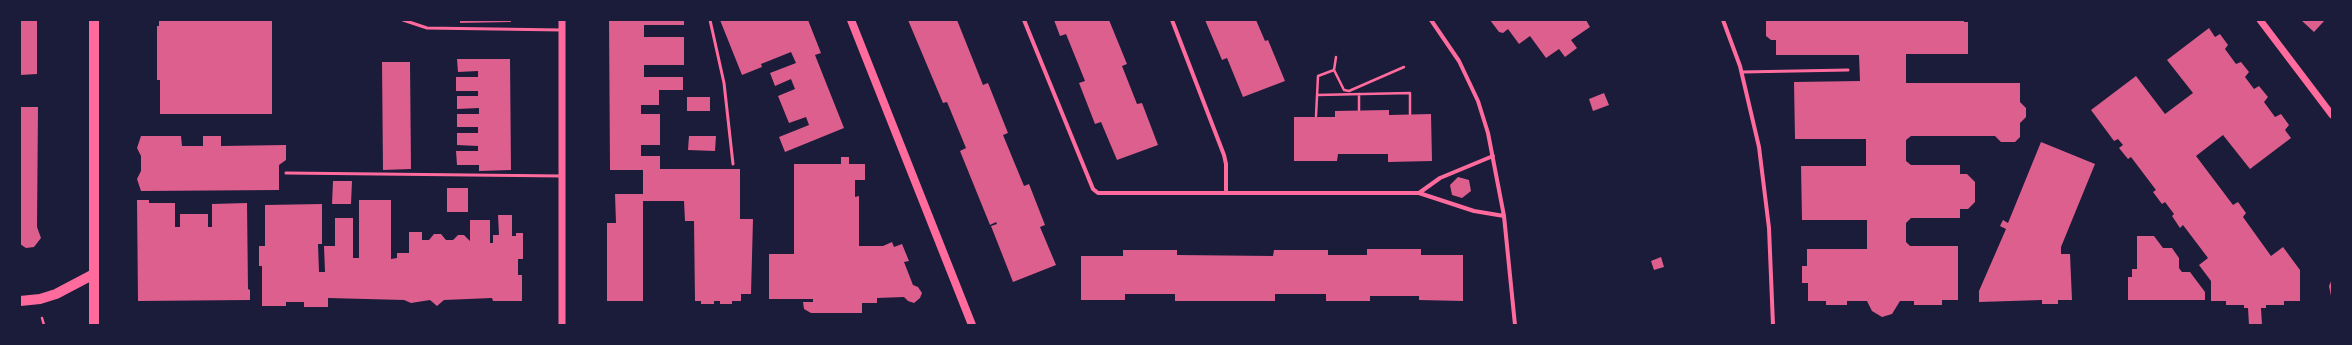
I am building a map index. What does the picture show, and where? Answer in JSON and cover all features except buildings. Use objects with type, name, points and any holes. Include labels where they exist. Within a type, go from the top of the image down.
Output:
[{"type":"main road","points":[[94,20],[94,325]]},
{"type":"main road","points":[[851,20],[972,325]]},
{"type":"main road","points":[[20,301],[40,299],[56,294],[94,274]]},
{"type":"street","points":[[562,20],[562,325]]},
{"type":"street","points":[[1024,20],[1093,189],[1098,193],[1418,193],[1474,211],[1504,216]]},
{"type":"street","points":[[1172,20],[1224,155],[1226,164],[1226,193]]},
{"type":"street","points":[[1431,20],[1459,61],[1475,94],[1493,156],[1504,216],[1515,325]]},
{"type":"street","points":[[1723,20],[1742,72],[1759,147],[1767,201],[1773,325]]},
{"type":"street","points":[[2260,20],[2332,115]]},
{"type":"street","points":[[1418,193],[1440,178],[1493,156]]},
{"type":"lane","points":[[403,20],[428,28],[562,30]]},
{"type":"lane","points":[[710,20],[724,83],[733,164]]},
{"type":"lane","points":[[1742,72],[1848,70]]},
{"type":"lane","points":[[286,173],[562,176]]},
{"type":"path","points":[[1336,57],[1334,70],[1344,90],[1349,93]]},
{"type":"path","points":[[1349,93],[1404,67]]},
{"type":"path","points":[[1316,116],[1318,76],[1334,70]]},
{"type":"path","points":[[1317,95],[1349,93],[1410,93],[1410,114]]},
{"type":"path","points":[[1359,94],[1359,110]]}]
